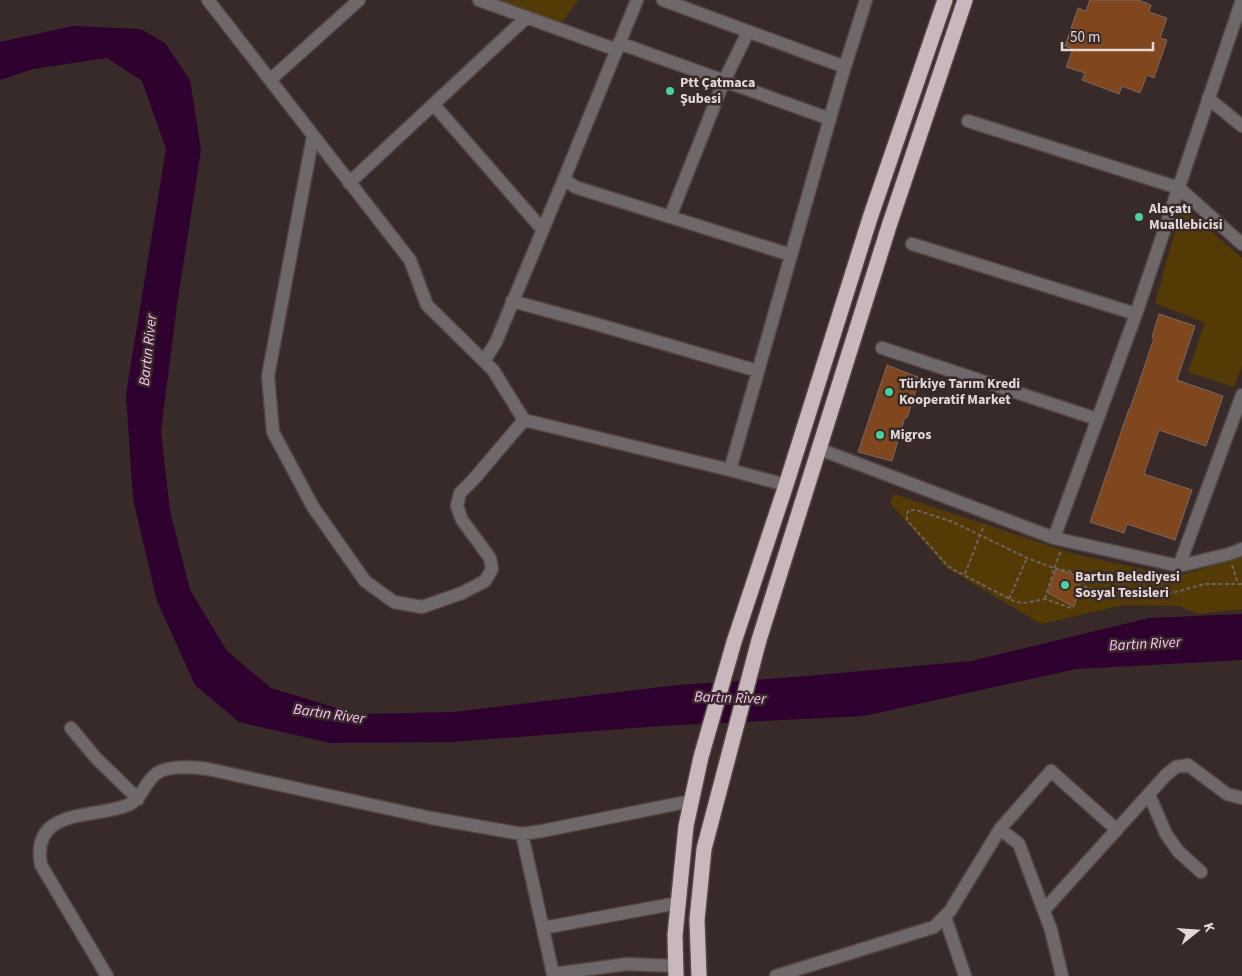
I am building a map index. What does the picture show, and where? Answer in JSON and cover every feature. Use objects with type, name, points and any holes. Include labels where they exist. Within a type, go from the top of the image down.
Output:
[{"type":"highway","points":[[676,971],[675,935],[686,826],[701,757],[734,642],[786,485],[870,218],[945,0]]},
{"type":"highway","points":[[699,976],[697,920],[704,849],[727,757],[759,640],[889,226],[965,0]]},
{"type":"street","points":[[208,0],[410,260],[428,305],[493,370],[524,420],[786,485]]},
{"type":"street","points":[[270,80],[360,0]]},
{"type":"street","points":[[479,0],[724,81],[830,119]]},
{"type":"street","points":[[484,361],[496,342],[637,0]]},
{"type":"street","points":[[663,0],[845,67]]},
{"type":"street","points":[[730,470],[845,67],[866,0]]},
{"type":"street","points":[[1059,539],[1097,419],[1136,314],[1242,0]]},
{"type":"street","points":[[349,183],[528,17]]},
{"type":"street","points":[[670,217],[724,81],[748,32]]},
{"type":"street","points":[[1208,98],[1242,126]]},
{"type":"street","points":[[434,105],[543,230]]},
{"type":"street","points":[[968,121],[1179,188],[1242,244]]},
{"type":"street","points":[[313,136],[268,376],[273,432],[314,507],[365,581],[394,602],[422,606],[462,593],[485,581],[492,569],[490,558],[462,520],[457,506],[460,493],[524,420]]},
{"type":"street","points":[[564,179],[575,187],[791,255]]},
{"type":"street","points":[[912,244],[1136,314]]},
{"type":"street","points":[[512,301],[758,371]]},
{"type":"street","points":[[882,348],[1097,419]]},
{"type":"street","points":[[1179,566],[1242,395]]},
{"type":"street","points":[[819,449],[1059,539],[1179,566],[1242,549]]},
{"type":"street","points":[[71,728],[96,758],[138,799]]},
{"type":"street","points":[[1044,910],[1166,775],[1176,768],[1188,765],[1227,794],[1242,798]]},
{"type":"street","points":[[107,976],[41,865],[41,842],[48,829],[60,820],[116,808],[138,799],[156,774],[177,768],[198,768],[431,818],[522,834],[691,801]]},
{"type":"street","points":[[776,976],[934,927],[950,911],[1000,829],[1051,771],[1117,830]]},
{"type":"street","points":[[1148,796],[1166,834],[1178,851],[1201,872]]},
{"type":"street","points":[[1000,829],[1018,844],[1051,930],[1062,976]]},
{"type":"street","points":[[522,834],[553,974],[627,964],[676,971]]},
{"type":"street","points":[[543,928],[678,903]]},
{"type":"street","points":[[945,917],[965,976]]},
{"type":"path","points":[[1071,608],[1046,599],[1024,603],[1016,602],[965,575],[946,564],[907,520],[907,514],[910,510],[916,510],[953,522],[1027,558],[1054,568],[1081,574],[1085,588],[1168,594],[1205,584],[1242,584]]},
{"type":"path","points":[[965,575],[989,513]]},
{"type":"path","points":[[1046,599],[1059,539]]},
{"type":"path","points":[[1229,554],[1238,584]]},
{"type":"path","points":[[1009,599],[1027,558]]},
{"type":"shaded area","points":[[492,0],[579,0],[562,22]]},
{"type":"shaded area","points":[[1182,206],[1242,258],[1242,366],[1234,387],[1188,372],[1205,323],[1155,303]]},
{"type":"shaded area","points":[[894,494],[1071,553],[1172,576],[1182,575],[1242,556],[1242,609],[1198,614],[1179,606],[1123,605],[1041,624],[947,568],[890,503]]},
{"type":"water","name":"Bartın River","points":[[73,26],[141,29],[165,43],[190,80],[201,150],[177,305],[161,431],[170,511],[190,590],[227,651],[271,688],[356,714],[454,712],[677,685],[796,677],[971,661],[1149,618],[1242,614],[1242,660],[1076,669],[864,716],[660,726],[452,742],[330,743],[239,722],[195,685],[157,601],[133,499],[126,394],[166,149],[142,81],[107,58],[33,69],[0,80],[0,42]]},
{"type":"building","points":[[1090,0],[1138,0],[1151,5],[1149,12],[1167,18],[1160,38],[1167,40],[1154,78],[1147,75],[1140,93],[1122,86],[1119,94],[1082,80],[1085,73],[1066,67],[1073,49],[1065,46],[1078,8],[1086,11]]},
{"type":"building","points":[[1159,314],[1195,326],[1177,380],[1223,396],[1206,446],[1159,430],[1144,474],[1192,490],[1175,540],[1127,524],[1124,533],[1090,522],[1154,338],[1152,337]]},
{"type":"building","points":[[887,365],[920,378],[907,418],[905,417],[892,461],[858,452]]},
{"type":"building","name":"Bartın Belediyesi Sosyal Tesisleri","points":[[1056,569],[1082,577],[1074,607],[1048,593]]},
{"type":"place","name":"Ptt Çatmaca Şubesi","points":[[670,91]]},
{"type":"place","name":"Alaçatı Muallebicisi","points":[[1139,217]]},
{"type":"place","name":"Türkiye Tarım Kredi Kooperatif Market","points":[[889,392]]},
{"type":"place","name":"Migros","points":[[880,435]]},
{"type":"place","name":"Bartın Belediyesi Sosyal Tesisleri","points":[[1065,585]]}]
